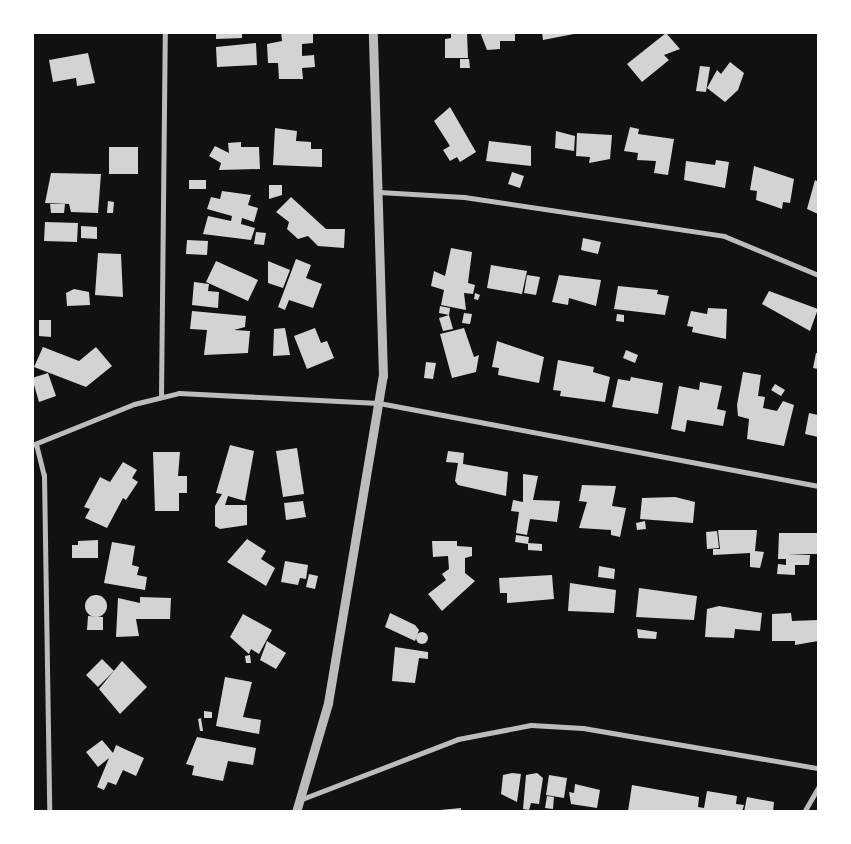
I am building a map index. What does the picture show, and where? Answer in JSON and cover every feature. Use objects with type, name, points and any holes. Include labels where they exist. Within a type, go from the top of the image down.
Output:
[{"type":"street","points":[[161,396],[165,32]]},
{"type":"street","points":[[296,812],[302,799],[321,733],[343,625],[383,376],[373,32]]},
{"type":"street","points":[[379,192],[464,198],[724,236],[818,275]]},
{"type":"street","points":[[49,812],[44,475],[34,444],[161,396],[379,403],[818,486]]},
{"type":"street","points":[[302,799],[458,739],[531,726],[583,728],[818,768]]},
{"type":"street","points":[[804,812],[818,788]]},
{"type":"building","points":[[216,32],[242,32],[242,38],[216,39]]},
{"type":"building","points":[[281,32],[313,32],[313,43],[302,44],[302,56],[314,55],[315,67],[302,68],[303,79],[279,79],[278,63],[268,63],[267,44],[282,41]]},
{"type":"building","points":[[451,32],[467,32],[468,58],[445,58],[445,39],[451,38]]},
{"type":"building","points":[[480,32],[515,32],[515,41],[500,41],[500,49],[487,50]]},
{"type":"building","points":[[542,32],[574,32],[574,34],[543,40]]},
{"type":"building","points":[[666,33],[680,49],[664,55],[669,60],[642,82],[627,64]]},
{"type":"building","points":[[256,43],[257,65],[217,67],[216,47]]},
{"type":"building","points":[[88,53],[95,83],[77,86],[76,78],[53,82],[49,60]]},
{"type":"building","points":[[460,59],[469,59],[470,68],[460,68]]},
{"type":"building","points":[[730,62],[744,73],[738,90],[725,102],[707,88],[717,70],[721,74]]},
{"type":"building","points":[[700,66],[710,67],[706,92],[696,91]]},
{"type":"building","points":[[450,107],[476,152],[460,162],[457,157],[450,161],[443,150],[450,146],[434,121]]},
{"type":"building","points":[[630,127],[639,129],[638,134],[674,139],[668,175],[654,173],[656,161],[637,160],[638,153],[624,151]]},
{"type":"building","points":[[275,128],[297,131],[296,141],[311,142],[311,149],[322,149],[322,167],[273,165]]},
{"type":"building","points":[[556,131],[575,136],[574,151],[555,148]]},
{"type":"building","points":[[577,133],[612,135],[610,159],[589,163],[590,157],[576,156]]},
{"type":"building","points":[[489,141],[531,146],[531,166],[486,161]]},
{"type":"building","points":[[241,142],[241,147],[259,147],[260,169],[219,170],[221,163],[209,156],[215,146],[229,153],[228,143]]},
{"type":"building","points":[[109,147],[138,147],[138,174],[109,174]]},
{"type":"building","points":[[716,160],[729,162],[725,188],[684,180],[686,161],[715,165]]},
{"type":"building","points":[[754,166],[794,179],[790,203],[783,202],[782,209],[756,200],[757,191],[750,190]]},
{"type":"building","points":[[512,172],[524,176],[520,188],[508,184]]},
{"type":"building","points":[[51,173],[101,174],[98,213],[71,212],[69,204],[45,203]]},
{"type":"building","points":[[189,180],[206,180],[206,189],[189,189]]},
{"type":"building","points":[[815,180],[818,182],[818,214],[807,209]]},
{"type":"building","points":[[269,185],[282,185],[282,195],[269,199]]},
{"type":"building","points":[[222,191],[251,195],[248,205],[258,208],[254,222],[242,218],[241,224],[255,228],[251,240],[203,234],[208,216],[231,221],[232,216],[207,209],[211,197],[220,199]]},
{"type":"building","points":[[291,197],[326,229],[345,229],[344,248],[318,246],[308,236],[298,239],[287,229],[289,222],[276,212]]},
{"type":"building","points":[[108,201],[114,202],[113,213],[107,213]]},
{"type":"building","points":[[50,204],[65,204],[64,213],[51,213]]},
{"type":"building","points":[[45,222],[78,223],[77,242],[44,241]]},
{"type":"building","points":[[81,226],[97,227],[97,239],[81,238]]},
{"type":"building","points":[[256,232],[266,233],[264,245],[254,244]]},
{"type":"building","points":[[583,238],[601,242],[598,254],[581,250]]},
{"type":"building","points":[[187,240],[208,241],[207,255],[186,254]]},
{"type":"building","points":[[451,248],[472,252],[468,283],[475,285],[473,294],[464,293],[466,310],[441,305],[444,290],[431,286],[434,271],[445,276]]},
{"type":"building","points":[[98,253],[121,254],[123,297],[95,295]]},
{"type":"building","points":[[296,259],[311,265],[306,278],[322,284],[313,308],[289,300],[285,310],[278,307]]},
{"type":"building","points":[[216,261],[258,280],[248,301],[206,282]]},
{"type":"building","points":[[268,261],[290,270],[283,288],[268,283]]},
{"type":"building","points":[[491,265],[527,271],[522,294],[487,288]]},
{"type":"building","points":[[527,275],[540,277],[536,295],[524,293]]},
{"type":"building","points":[[559,275],[601,280],[596,306],[569,298],[568,305],[552,302]]},
{"type":"building","points":[[194,282],[209,284],[208,291],[219,292],[218,308],[192,305]]},
{"type":"building","points":[[618,286],[658,290],[657,294],[669,296],[665,315],[614,309]]},
{"type":"building","points":[[74,289],[89,292],[90,305],[67,306],[66,293]]},
{"type":"building","points":[[769,291],[818,309],[810,331],[762,304]]},
{"type":"building","points":[[475,293],[480,295],[478,300],[474,299]]},
{"type":"building","points":[[440,306],[450,308],[449,315],[439,313]]},
{"type":"building","points":[[708,308],[727,309],[726,339],[692,332],[693,327],[687,326],[691,311],[707,314]]},
{"type":"building","points":[[192,311],[246,316],[245,327],[234,330],[250,331],[248,353],[204,355],[207,330],[190,329]]},
{"type":"building","points":[[464,313],[472,314],[470,324],[462,323]]},
{"type":"building","points":[[617,314],[624,315],[624,322],[616,321]]},
{"type":"building","points":[[449,315],[453,329],[443,331],[439,318]]},
{"type":"building","points":[[39,320],[51,320],[51,337],[39,336]]},
{"type":"building","points":[[285,328],[290,355],[273,356],[274,329]]},
{"type":"building","points":[[315,328],[321,343],[327,341],[334,358],[307,369],[294,336]]},
{"type":"building","points":[[464,328],[474,357],[479,355],[476,372],[452,378],[440,334]]},
{"type":"building","points":[[497,341],[544,357],[539,383],[498,375],[499,368],[492,367]]},
{"type":"building","points":[[43,347],[79,361],[96,347],[112,366],[86,387],[34,367]]},
{"type":"building","points":[[626,350],[638,355],[635,363],[623,358]]},
{"type":"building","points":[[816,353],[818,353],[818,369],[813,368]]},
{"type":"building","points":[[558,360],[594,367],[593,372],[610,377],[605,402],[560,396],[561,391],[553,390]]},
{"type":"building","points":[[426,362],[436,363],[433,379],[424,378]]},
{"type":"building","points":[[743,372],[761,375],[758,396],[765,397],[763,408],[777,411],[783,401],[794,405],[784,446],[747,439],[749,419],[738,416],[737,405]]},
{"type":"building","points":[[48,373],[56,396],[39,402],[32,378]]},
{"type":"building","points":[[631,377],[663,383],[658,414],[612,407],[618,379],[630,381]]},
{"type":"building","points":[[700,382],[722,386],[717,409],[726,411],[723,426],[687,420],[685,432],[671,429],[679,386],[699,390]]},
{"type":"building","points":[[775,384],[785,390],[781,396],[771,390]]},
{"type":"building","points":[[809,413],[818,415],[818,437],[805,434]]},
{"type":"building","points":[[230,445],[254,451],[245,501],[228,496],[225,505],[247,505],[247,525],[220,529],[215,526],[215,506],[222,494],[216,493]]},
{"type":"building","points":[[297,448],[304,494],[283,497],[276,451]]},
{"type":"building","points":[[448,451],[464,453],[463,464],[508,472],[506,496],[458,485],[455,481],[458,463],[446,462]]},
{"type":"building","points":[[153,452],[180,452],[178,476],[187,476],[187,493],[179,493],[179,511],[155,511]]},
{"type":"building","points":[[123,462],[137,470],[132,478],[138,482],[126,500],[123,498],[107,528],[85,518],[90,509],[84,507],[100,477],[110,482]]},
{"type":"building","points":[[523,474],[538,476],[533,500],[560,501],[557,522],[530,519],[527,535],[516,533],[519,512],[511,511],[513,500],[523,502]]},
{"type":"building","points":[[582,485],[616,486],[612,506],[626,508],[620,537],[611,535],[611,530],[579,528],[587,502],[579,501]]},
{"type":"building","points":[[675,497],[695,502],[693,523],[640,519],[642,498]]},
{"type":"building","points":[[303,501],[306,517],[286,520],[284,503]]},
{"type":"building","points":[[645,521],[646,529],[637,530],[636,523]]},
{"type":"building","points":[[718,530],[757,530],[755,551],[764,552],[760,568],[750,567],[750,553],[713,555],[713,549],[720,549]]},
{"type":"building","points":[[717,531],[719,548],[707,549],[706,532]]},
{"type":"building","points":[[779,533],[818,533],[818,554],[788,554],[810,555],[809,565],[795,565],[795,575],[777,574],[778,564],[786,565],[786,559],[778,559]]},
{"type":"building","points":[[516,535],[529,537],[528,544],[515,542]]},
{"type":"building","points":[[247,539],[266,551],[261,559],[275,568],[266,586],[227,562]]},
{"type":"building","points":[[98,540],[98,558],[72,558],[72,545],[78,545],[78,541]]},
{"type":"building","points":[[432,541],[457,541],[457,546],[472,547],[472,556],[465,558],[465,573],[475,581],[442,611],[428,594],[446,580],[442,574],[449,569],[448,556],[433,557]]},
{"type":"building","points":[[112,542],[135,546],[132,565],[139,567],[137,575],[147,577],[145,590],[104,583]]},
{"type":"building","points":[[528,543],[542,544],[542,551],[528,550]]},
{"type":"building","points":[[285,561],[308,565],[306,579],[300,578],[298,585],[281,582]]},
{"type":"building","points":[[599,566],[615,569],[614,579],[598,577]]},
{"type":"building","points":[[309,574],[318,576],[315,589],[306,587]]},
{"type":"building","points":[[552,575],[554,599],[507,603],[507,593],[500,593],[499,578]]},
{"type":"building","points":[[570,583],[616,590],[614,613],[568,611]]},
{"type":"building","points":[[639,588],[697,596],[694,620],[636,617]]},
{"type":"building","points":[[96,595],[104,598],[107,606],[104,614],[96,617],[88,614],[85,606],[88,598]]},
{"type":"building","points":[[140,597],[171,598],[170,619],[136,619],[139,636],[116,637],[118,598],[140,603]]},
{"type":"building","points":[[719,606],[762,613],[760,631],[735,629],[734,638],[705,637],[707,609]]},
{"type":"building","points":[[390,613],[415,625],[419,630],[415,641],[385,627]]},
{"type":"building","points":[[791,613],[792,621],[818,620],[818,641],[795,645],[795,641],[772,641],[772,614]]},
{"type":"building","points":[[243,614],[272,630],[259,654],[251,649],[249,654],[230,637]]},
{"type":"building","points":[[88,616],[103,617],[103,630],[87,630]]},
{"type":"building","points":[[637,629],[657,632],[656,639],[638,638]]},
{"type":"building","points":[[420,632],[424,632],[428,638],[424,644],[420,644],[416,640],[416,636]]},
{"type":"building","points":[[267,641],[286,653],[276,669],[260,660]]},
{"type":"building","points":[[395,647],[428,652],[428,659],[419,658],[415,683],[392,681]]},
{"type":"building","points":[[250,655],[251,663],[246,663],[245,656]]},
{"type":"building","points":[[102,659],[114,671],[98,687],[86,675]]},
{"type":"building","points":[[122,661],[147,687],[120,714],[99,689]]},
{"type":"building","points":[[225,677],[252,682],[243,717],[261,720],[259,734],[216,726]]},
{"type":"building","points":[[204,711],[212,712],[212,718],[204,718]]},
{"type":"building","points":[[201,718],[203,731],[200,731],[198,719]]},
{"type":"building","points":[[197,737],[256,748],[253,765],[228,761],[223,781],[192,775],[194,766],[186,764]]},
{"type":"building","points":[[102,740],[113,753],[116,745],[144,758],[136,776],[123,770],[116,785],[108,782],[104,790],[97,787],[109,758],[98,767],[86,752]]},
{"type":"building","points":[[537,773],[543,778],[539,804],[531,803],[529,810],[523,809],[526,775]]},
{"type":"building","points":[[521,774],[517,802],[501,794],[503,775]]},
{"type":"building","points":[[549,775],[567,778],[564,798],[546,795]]},
{"type":"building","points":[[575,784],[600,790],[597,808],[571,804],[569,792],[574,793]]},
{"type":"building","points":[[632,785],[699,797],[698,807],[704,808],[707,791],[737,796],[736,804],[744,805],[742,812],[628,811]]},
{"type":"building","points":[[547,796],[554,797],[553,809],[545,808]]},
{"type":"building","points":[[747,797],[774,802],[773,812],[744,812]]},
{"type":"building","points":[[461,808],[461,812],[440,812],[440,810]]}]
